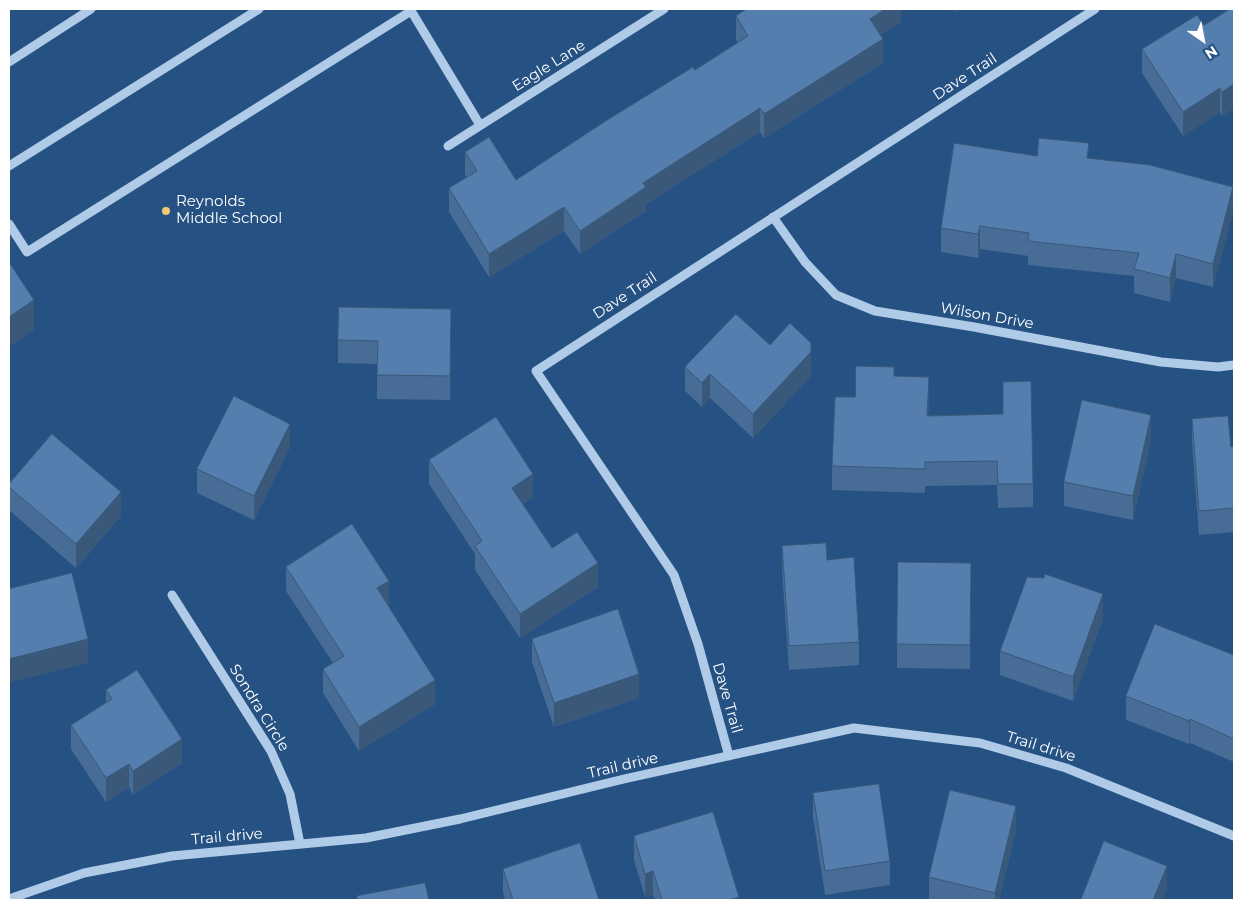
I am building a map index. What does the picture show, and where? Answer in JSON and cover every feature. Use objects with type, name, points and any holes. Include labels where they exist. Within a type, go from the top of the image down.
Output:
[{"type":"street","points":[[9,62],[91,9]]},
{"type":"street","points":[[9,166],[259,9]]},
{"type":"street","name":"Eagle Lane","points":[[448,146],[664,9]]},
{"type":"street","name":"Dave Trail","points":[[729,756],[698,644],[674,575],[536,371],[1095,9]]},
{"type":"street","points":[[9,224],[27,252],[410,10],[480,125]]},
{"type":"street","name":"Wilson Drive","points":[[773,217],[805,262],[836,295],[875,311],[974,327],[1160,362],[1218,367],[1234,365]]},
{"type":"street","name":"Sondra Circle","points":[[172,595],[272,751],[290,794],[300,844]]},
{"type":"street","name":"Trail drive","points":[[9,899],[84,873],[172,856],[375,836],[460,819],[854,728],[980,743],[1066,768],[1234,836]]},
{"type":"building","points":[[747,9],[885,9],[870,19],[883,39],[764,114],[760,108],[643,183],[646,187],[580,231],[564,207],[489,254],[449,188],[477,171],[465,152],[489,137],[516,180],[604,122],[693,67],[695,70],[748,36],[736,16]]},
{"type":"building","points":[[1230,9],[1234,9],[1234,84],[1222,92],[1220,88],[1183,112],[1142,49],[1197,15],[1204,25]]},
{"type":"building","points":[[1039,138],[1089,143],[1087,158],[1150,165],[1233,187],[1213,264],[1176,254],[1170,278],[1134,269],[1139,253],[1028,241],[1029,233],[980,226],[978,234],[941,228],[954,143],[1037,156]]},
{"type":"building","points":[[9,262],[34,300],[9,317]]},
{"type":"building","points":[[339,307],[451,309],[450,376],[377,375],[378,341],[338,340]]},
{"type":"building","points":[[736,314],[770,345],[790,323],[811,343],[811,352],[753,414],[710,374],[702,383],[685,367]]},
{"type":"building","points":[[856,366],[894,367],[894,376],[929,377],[927,416],[1003,414],[1003,382],[1031,381],[1033,484],[998,484],[997,461],[925,462],[925,469],[832,466],[835,397],[855,397]]},
{"type":"building","points":[[234,396],[290,424],[254,496],[197,469]]},
{"type":"building","points":[[1082,400],[1151,415],[1133,496],[1064,482]]},
{"type":"building","points":[[1228,416],[1231,447],[1234,446],[1234,508],[1199,511],[1192,419]]},
{"type":"building","points":[[496,417],[533,474],[512,488],[552,548],[577,532],[598,563],[520,614],[475,546],[482,541],[429,460]]},
{"type":"building","points":[[52,434],[121,492],[76,544],[9,487],[9,484]]},
{"type":"building","points":[[352,524],[389,581],[377,588],[435,680],[359,727],[323,669],[344,656],[286,567]]},
{"type":"building","points":[[826,543],[827,560],[854,557],[859,642],[789,646],[782,546]]},
{"type":"building","points":[[898,562],[971,563],[970,645],[897,644]]},
{"type":"building","points":[[72,573],[88,639],[9,659],[9,589]]},
{"type":"building","points":[[1045,574],[1103,594],[1073,677],[1000,651],[1027,577],[1044,578]]},
{"type":"building","points":[[618,609],[639,674],[554,703],[532,639]]},
{"type":"building","points":[[1155,624],[1234,655],[1234,739],[1190,719],[1189,721],[1126,696]]},
{"type":"building","points":[[137,670],[182,739],[133,771],[129,764],[106,778],[71,725],[112,699],[106,690]]},
{"type":"building","points":[[879,784],[890,861],[825,871],[813,793]]},
{"type":"building","points":[[950,790],[1016,806],[995,893],[929,877]]},
{"type":"building","points":[[713,812],[739,897],[729,900],[662,900],[653,871],[645,874],[634,836]]},
{"type":"building","points":[[1104,841],[1167,866],[1153,900],[1081,900]]},
{"type":"building","points":[[580,843],[599,900],[513,900],[503,869]]},
{"type":"building","points":[[425,883],[429,900],[357,900],[357,896]]},
{"type":"place","name":"Reynolds Middle School","points":[[166,211]]}]
